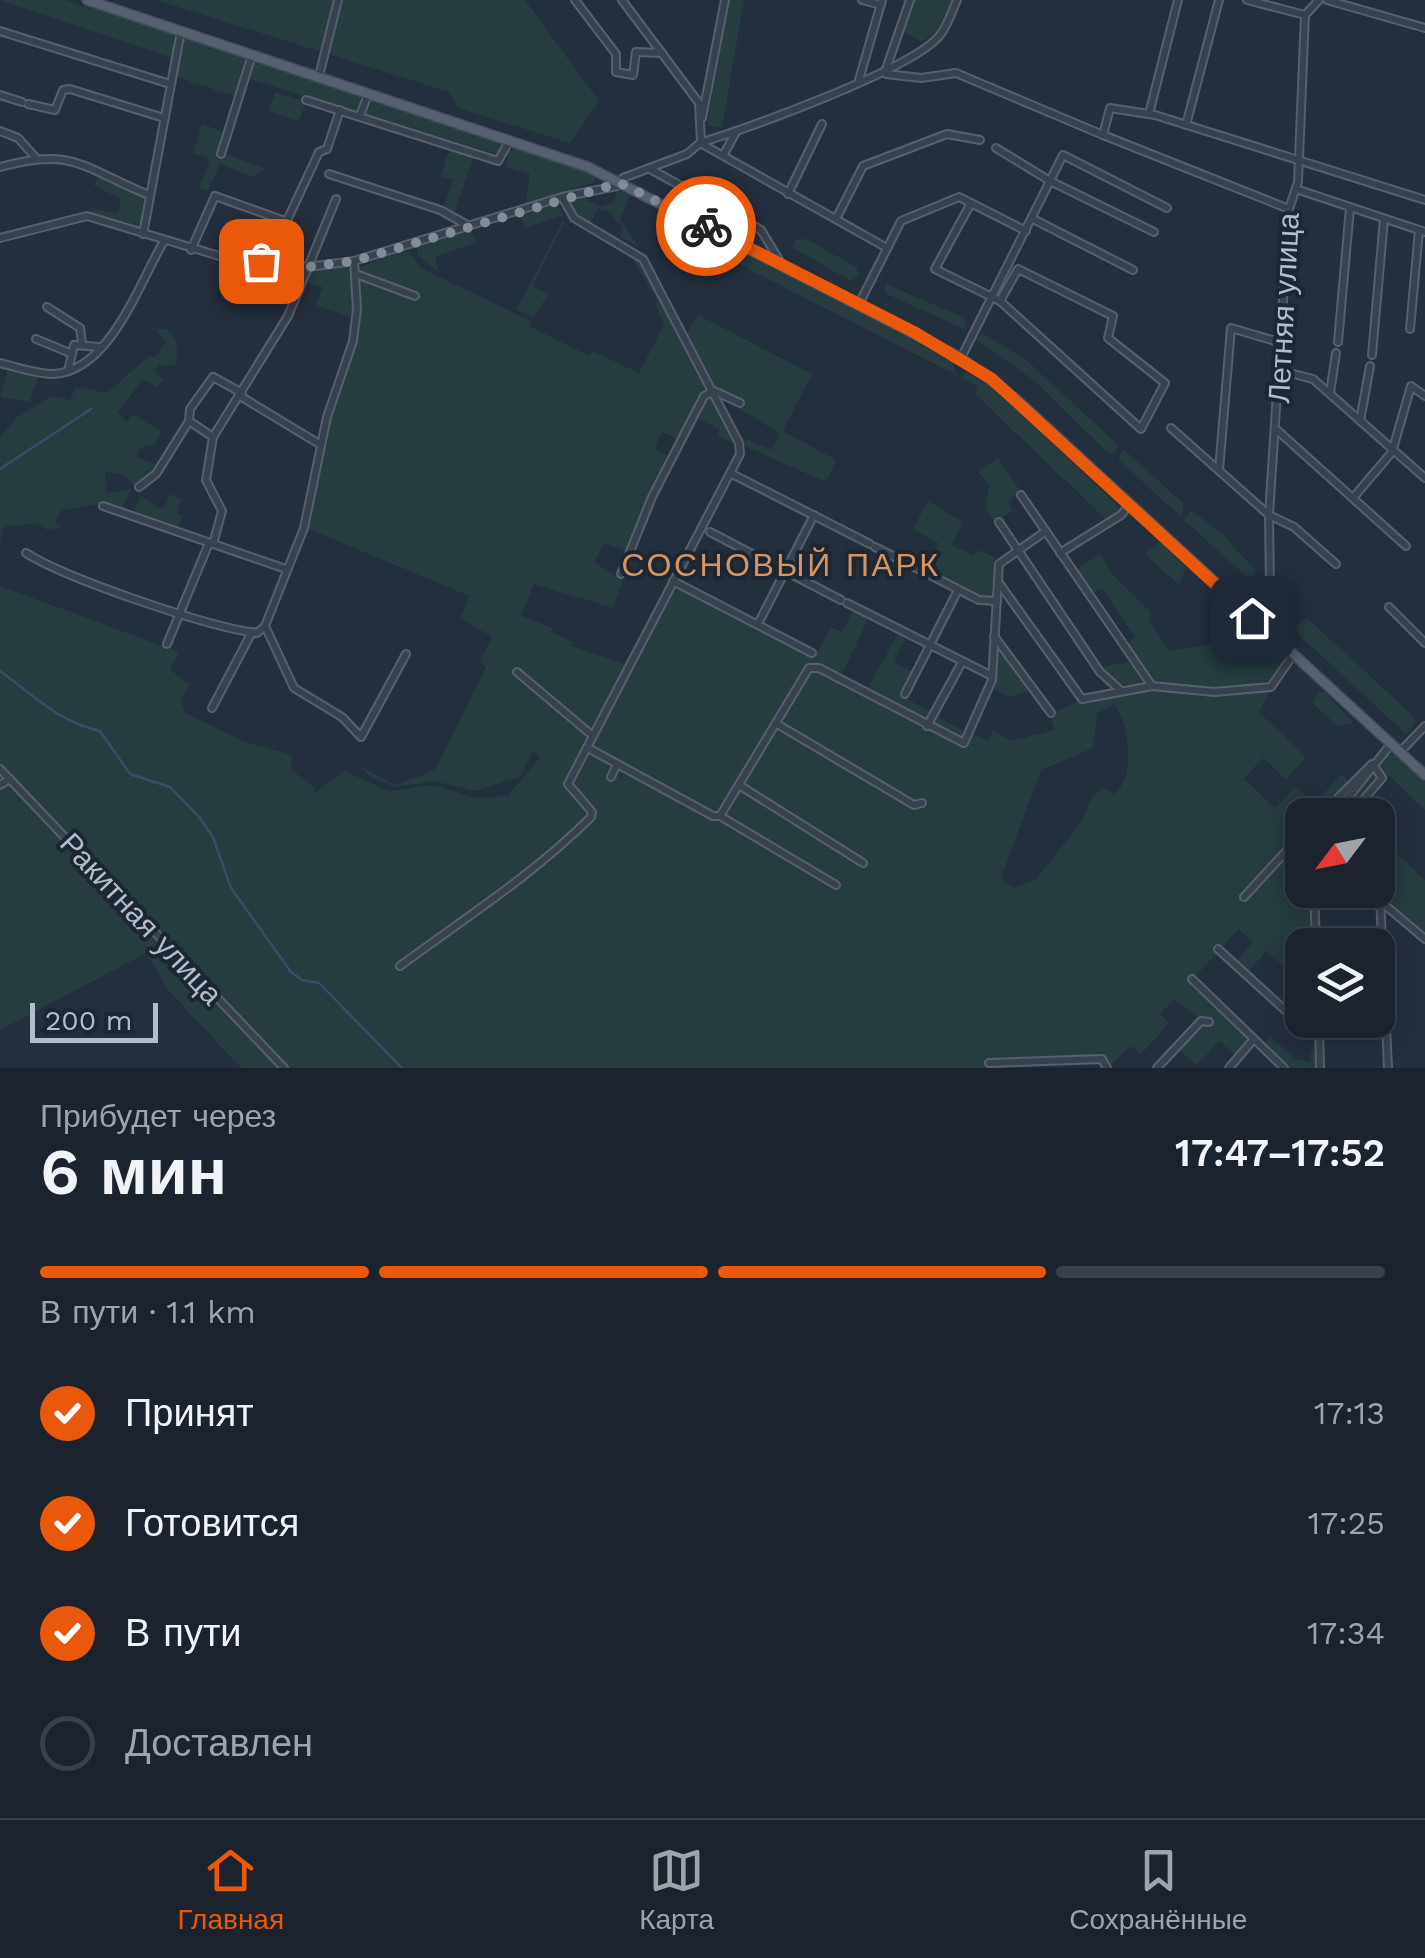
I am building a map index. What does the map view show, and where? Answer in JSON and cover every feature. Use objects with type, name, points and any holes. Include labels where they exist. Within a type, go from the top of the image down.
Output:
[{"type":"main road","points":[[87,0],[511,139],[597,172],[961,358],[1017,400],[1425,776]]},
{"type":"street","points":[[319,76],[338,0]]},
{"type":"street","points":[[575,0],[616,54],[616,72],[633,75],[636,52],[662,53]]},
{"type":"street","points":[[622,0],[699,103],[702,119]]},
{"type":"street","points":[[700,144],[725,0]]},
{"type":"street","points":[[859,80],[882,2],[862,0]]},
{"type":"street","points":[[884,74],[910,0]]},
{"type":"street","points":[[0,238],[77,215],[190,250],[261,265],[308,267],[354,261],[620,183],[687,154],[700,144],[859,80],[884,74],[916,56],[940,35],[958,0]]},
{"type":"street","points":[[1149,114],[1178,0]]},
{"type":"street","points":[[1186,125],[1219,0]]},
{"type":"street","points":[[1247,0],[1305,15],[1319,0]]},
{"type":"street","points":[[1327,0],[1425,28]]},
{"type":"street","name":"Летняя улица","points":[[1249,616],[1270,588],[1269,516],[1288,208],[1300,160],[1305,15]]},
{"type":"street","points":[[142,234],[181,30]]},
{"type":"street","points":[[0,31],[170,84]]},
{"type":"street","points":[[222,154],[252,54]]},
{"type":"street","points":[[884,74],[922,78],[956,73],[1288,208]]},
{"type":"street","points":[[0,94],[55,110],[62,90],[70,89],[164,118]]},
{"type":"street","points":[[360,116],[369,93]]},
{"type":"street","points":[[306,100],[498,160],[511,139]]},
{"type":"street","points":[[1103,135],[1110,108],[1149,114],[1425,200]]},
{"type":"street","points":[[261,265],[264,251],[276,244],[319,152],[326,149],[340,110]]},
{"type":"street","points":[[788,194],[822,124]]},
{"type":"street","points":[[0,131],[18,138],[36,158]]},
{"type":"street","points":[[724,154],[736,132]]},
{"type":"street","points":[[836,219],[863,166],[947,134],[980,140]]},
{"type":"street","points":[[700,144],[887,248]]},
{"type":"street","points":[[996,148],[1050,182],[1154,232]]},
{"type":"street","points":[[961,358],[1063,156],[1166,208]]},
{"type":"street","points":[[0,168],[36,158],[69,159],[149,195]]},
{"type":"street","points":[[650,169],[761,230],[782,265]]},
{"type":"street","points":[[597,172],[597,188]]},
{"type":"street","points":[[329,174],[440,210],[470,226]]},
{"type":"street","points":[[1295,189],[1422,231],[1410,329]]},
{"type":"street","points":[[190,250],[215,196],[285,221]]},
{"type":"street","points":[[859,304],[901,221],[912,213],[959,196],[1026,231]]},
{"type":"street","points":[[400,966],[446,929],[489,906],[591,817],[592,812],[568,784],[732,474],[740,450],[643,259],[574,218],[562,197]]},
{"type":"street","points":[[167,644],[222,510],[206,480],[213,437],[288,316],[336,199]]},
{"type":"street","points":[[971,203],[935,269],[1000,301],[1142,428],[1165,383],[1108,338],[1113,316],[1009,264]]},
{"type":"street","points":[[1338,342],[1350,208]]},
{"type":"street","points":[[1372,355],[1384,218]]},
{"type":"street","points":[[1033,219],[1133,270]]},
{"type":"street","points":[[0,363],[50,374],[68,371],[100,348],[128,311],[164,242]]},
{"type":"street","points":[[212,708],[252,632],[265,626],[312,500],[321,444],[353,340],[354,261]]},
{"type":"street","points":[[1000,301],[1018,269]]},
{"type":"street","points":[[356,274],[415,296]]},
{"type":"street","points":[[47,307],[80,328],[82,343]]},
{"type":"street","points":[[1219,471],[1231,328],[1282,343]]},
{"type":"street","points":[[36,339],[70,353]]},
{"type":"street","points":[[82,343],[100,348]]},
{"type":"street","points":[[68,371],[70,353],[82,343]]},
{"type":"street","points":[[1330,394],[1336,353]]},
{"type":"street","points":[[1360,421],[1370,366]]},
{"type":"street","points":[[1278,370],[1305,374],[1425,478]]},
{"type":"street","points":[[138,487],[156,474],[190,421],[190,409],[214,377],[321,444]]},
{"type":"street","points":[[1352,498],[1392,452],[1411,386],[1425,396]]},
{"type":"street","points":[[710,392],[740,402]]},
{"type":"street","points":[[621,574],[688,422],[710,392]]},
{"type":"street","points":[[190,421],[213,437]]},
{"type":"street","points":[[1171,428],[1269,516],[1294,526],[1336,564]]},
{"type":"street","points":[[1277,430],[1406,546]]},
{"type":"street","points":[[732,474],[958,590],[986,603],[997,601]]},
{"type":"street","points":[[1021,495],[1152,686]]},
{"type":"street","points":[[1060,554],[1121,515],[1130,504]]},
{"type":"street","points":[[103,506],[286,569]]},
{"type":"street","points":[[758,624],[814,515]]},
{"type":"street","points":[[999,522],[1100,672],[1119,690]]},
{"type":"street","points":[[720,816],[810,668],[853,684],[964,743],[991,686],[999,564],[1046,531]]},
{"type":"street","points":[[710,532],[961,664],[990,674]]},
{"type":"street","points":[[26,553],[182,613],[252,632]]},
{"type":"street","points":[[998,582],[1082,699],[1152,686],[1214,692],[1271,687],[1293,655]]},
{"type":"street","points":[[671,585],[812,653]]},
{"type":"street","points":[[906,694],[958,590]]},
{"type":"street","points":[[1389,607],[1425,643]]},
{"type":"street","points":[[265,626],[294,688],[342,717],[361,737],[406,654]]},
{"type":"street","points":[[994,636],[1051,713]]},
{"type":"street","points":[[928,726],[961,664]]},
{"type":"street","points":[[517,672],[594,736]]},
{"type":"street","points":[[777,724],[914,805],[922,803]]},
{"type":"street","points":[[1400,752],[1425,726]]},
{"type":"street","points":[[1347,798],[1390,744]]},
{"type":"street","points":[[588,748],[713,816],[720,816],[836,885]]},
{"type":"street","points":[[612,777],[617,764]]},
{"type":"street","points":[[1338,798],[1373,764]]},
{"type":"street","points":[[1365,798],[1382,778],[1373,764]]},
{"type":"street","name":"Ракитная улица","points":[[0,768],[284,1068]]},
{"type":"street","points":[[0,785],[10,779]]},
{"type":"street","points":[[739,785],[864,864]]},
{"type":"street","points":[[1244,897],[1285,852]]},
{"type":"street","points":[[1380,908],[1388,1068]]},
{"type":"street","points":[[1387,908],[1425,939]]},
{"type":"street","points":[[1218,949],[1285,1011]]},
{"type":"street","points":[[1192,979],[1284,1068]]},
{"type":"street","points":[[1157,1068],[1201,1021],[1209,1022]]},
{"type":"street","points":[[1320,1038],[1320,1068]]},
{"type":"street","points":[[1228,1068],[1253,1040]]},
{"type":"street","points":[[989,1063],[1055,1066],[1088,1058],[1107,1065]]},
{"type":"green space","points":[[0,0],[66,0],[173,34],[173,58]]},
{"type":"green space","points":[[156,0],[525,0],[599,101],[570,143],[458,108],[449,92]]},
{"type":"green space","points":[[729,0],[744,0],[722,128],[707,125]]},
{"type":"green space","points":[[898,0],[952,0],[936,32],[922,42],[897,28],[906,3]]},
{"type":"green space","points":[[184,39],[245,59],[237,97],[174,76]]},
{"type":"green space","points":[[256,61],[361,95],[358,113],[250,79],[246,74]]},
{"type":"green space","points":[[275,92],[306,102],[299,121],[269,111]]},
{"type":"green space","points":[[372,99],[499,141],[504,148],[501,155],[365,116]]},
{"type":"green space","points":[[202,124],[227,133],[221,152],[264,168],[253,177],[220,164],[208,191],[199,188],[210,159],[193,153]]},
{"type":"green space","points":[[450,147],[474,156],[454,214],[443,209],[453,180],[441,176]]},
{"type":"green space","points":[[518,147],[593,174],[596,181],[525,206],[530,174],[506,167],[509,151]]},
{"type":"green space","points":[[100,175],[145,199],[139,229],[91,214],[93,209],[118,213],[121,199],[94,185]]},
{"type":"green space","points":[[617,191],[630,195],[620,220],[640,248],[620,237],[623,228],[609,212],[598,209],[590,223],[577,215],[569,200],[585,194],[587,201],[602,207],[613,202]]},
{"type":"green space","points":[[553,203],[561,209],[564,224],[532,286],[549,294],[533,317],[516,310],[563,221],[561,216],[525,228],[520,215]]},
{"type":"green space","points":[[471,229],[476,243],[435,257],[439,272],[418,256],[418,246]]},
{"type":"green space","points":[[716,237],[953,362],[956,375],[707,248]]},
{"type":"green space","points":[[806,239],[856,267],[859,275],[851,281],[792,247],[795,240]]},
{"type":"green space","points":[[402,250],[410,253],[421,268],[531,321],[529,326],[589,356],[592,351],[639,373],[664,325],[655,303],[658,301],[629,253],[634,253],[647,268],[736,443],[717,437],[719,429],[696,418],[682,441],[662,432],[655,448],[674,460],[634,554],[604,543],[594,562],[623,580],[613,608],[534,584],[521,616],[553,628],[551,632],[573,642],[572,646],[627,665],[586,748],[632,773],[591,749],[670,592],[678,587],[814,658],[831,627],[842,632],[854,609],[869,617],[841,676],[867,690],[899,632],[906,637],[894,662],[915,674],[902,696],[965,732],[975,722],[971,731],[987,741],[993,731],[1012,741],[1054,730],[1050,715],[1102,696],[1266,687],[1270,690],[1259,712],[1306,757],[1286,779],[1263,758],[1244,779],[1275,808],[1295,787],[1309,798],[1285,798],[1285,908],[1313,908],[1314,928],[1285,928],[1285,968],[1266,951],[1247,973],[1236,962],[1253,942],[1239,929],[1194,978],[1249,1034],[1237,1056],[1219,1041],[1197,1065],[1177,1048],[1200,1019],[1174,999],[1160,1014],[1169,1023],[1141,1054],[1130,1046],[1109,1068],[1103,1057],[1005,1060],[1003,1068],[241,1068],[169,991],[146,953],[0,1030],[0,586],[179,652],[170,670],[189,684],[181,702],[185,713],[243,741],[292,755],[291,770],[315,787],[313,794],[344,771],[389,791],[434,785],[476,798],[508,796],[540,757],[533,751],[520,777],[475,791],[434,781],[397,787],[372,778],[361,767],[396,785],[435,770],[486,667],[480,662],[492,637],[461,618],[469,596],[307,528],[327,427],[354,325],[358,268]],"holes":[[[1114,704],[1124,724],[1128,764],[1121,787],[1114,794],[1103,788],[1092,797],[1083,820],[1036,879],[1013,888],[1001,878],[1041,770],[1093,748],[1097,713]]]},
{"type":"green space","points":[[225,262],[303,272],[296,295],[221,269]]},
{"type":"green space","points":[[346,266],[354,275],[354,318],[316,305],[323,287],[304,282],[313,269]]},
{"type":"green space","points":[[886,284],[965,318],[966,330],[885,293]]},
{"type":"green space","points":[[698,315],[812,374],[783,431],[836,460],[826,482],[740,444],[739,436],[772,450],[780,434],[716,394],[684,338]]},
{"type":"green space","points":[[155,329],[166,329],[173,336],[177,350],[175,365],[159,365],[155,371],[163,380],[157,387],[143,379],[118,412],[126,422],[134,414],[161,432],[155,445],[141,447],[137,457],[159,466],[135,486],[123,474],[105,472],[107,493],[131,489],[120,511],[104,503],[61,510],[55,523],[61,527],[47,530],[37,523],[4,527],[0,544],[0,438],[16,418],[51,396],[70,400],[76,387],[107,393],[150,355],[154,358],[166,342]]},
{"type":"green space","points":[[982,333],[1026,360],[1118,445],[1117,450],[1112,455],[1105,450],[1036,382],[981,343],[977,339]]},
{"type":"green space","points":[[8,368],[39,375],[29,402],[0,397]]},
{"type":"green space","points":[[967,371],[1011,404],[1123,511],[1108,521],[975,394],[978,387],[961,378]]},
{"type":"green space","points":[[1124,450],[1184,504],[1181,517],[1118,459]]},
{"type":"green space","points":[[998,458],[1021,492],[1008,502],[1013,510],[995,523],[985,508],[989,485],[978,472]]},
{"type":"green space","points":[[170,494],[181,499],[177,514],[183,516],[176,530],[132,516],[141,496],[164,508]]},
{"type":"green space","points":[[928,501],[963,522],[952,545],[974,556],[978,550],[996,558],[991,599],[926,571],[938,543],[913,529]]},
{"type":"green space","points":[[1191,510],[1223,535],[1256,571],[1255,584],[1184,520]]},
{"type":"green space","points":[[1160,542],[1186,567],[1179,585],[1145,554]]},
{"type":"green space","points":[[1100,554],[1112,574],[1152,613],[1148,619],[1169,651],[1219,643],[1227,632],[1221,621],[1226,602],[1286,661],[1272,681],[1262,686],[1214,690],[1153,684],[1124,646],[1135,637],[1102,588],[1090,595],[1075,571]]},
{"type":"green space","points":[[1307,618],[1411,714],[1416,722],[1406,734],[1299,635],[1295,627]]},
{"type":"green space","points":[[994,640],[1032,690],[1007,697],[993,688]]},
{"type":"green space","points":[[1131,662],[1144,685],[1117,685],[1100,667]]},
{"type":"green space","points":[[1318,692],[1325,692],[1353,723],[1338,726],[1313,704]]},
{"type":"green space","points":[[1379,752],[1347,798],[1319,798],[1341,774],[1349,782]]},
{"type":"green space","points":[[1387,754],[1396,755],[1425,782],[1425,810],[1389,775],[1369,798],[1351,798]]},
{"type":"green space","points":[[1395,852],[1425,880],[1425,935],[1395,908]]},
{"type":"green space","points":[[1270,1037],[1296,1059],[1310,1062],[1311,1050],[1317,1047],[1318,1068],[1286,1068],[1264,1044]]},
{"type":"waterway","points":[[0,469],[91,409]]},
{"type":"waterway","points":[[0,671],[59,714],[100,731],[130,774],[170,787],[213,837],[231,888],[291,972],[302,980],[319,983],[402,1068]]},
{"type":"way so far","points":[[261,261],[261,265],[308,267],[354,261],[620,183],[706,226]]},
{"type":"district","name":"СОСНОВЫЙ ПАРК","points":[[781,565]]},
{"type":"route","points":[[706,226],[914,332],[992,379],[1252,618]]}]
